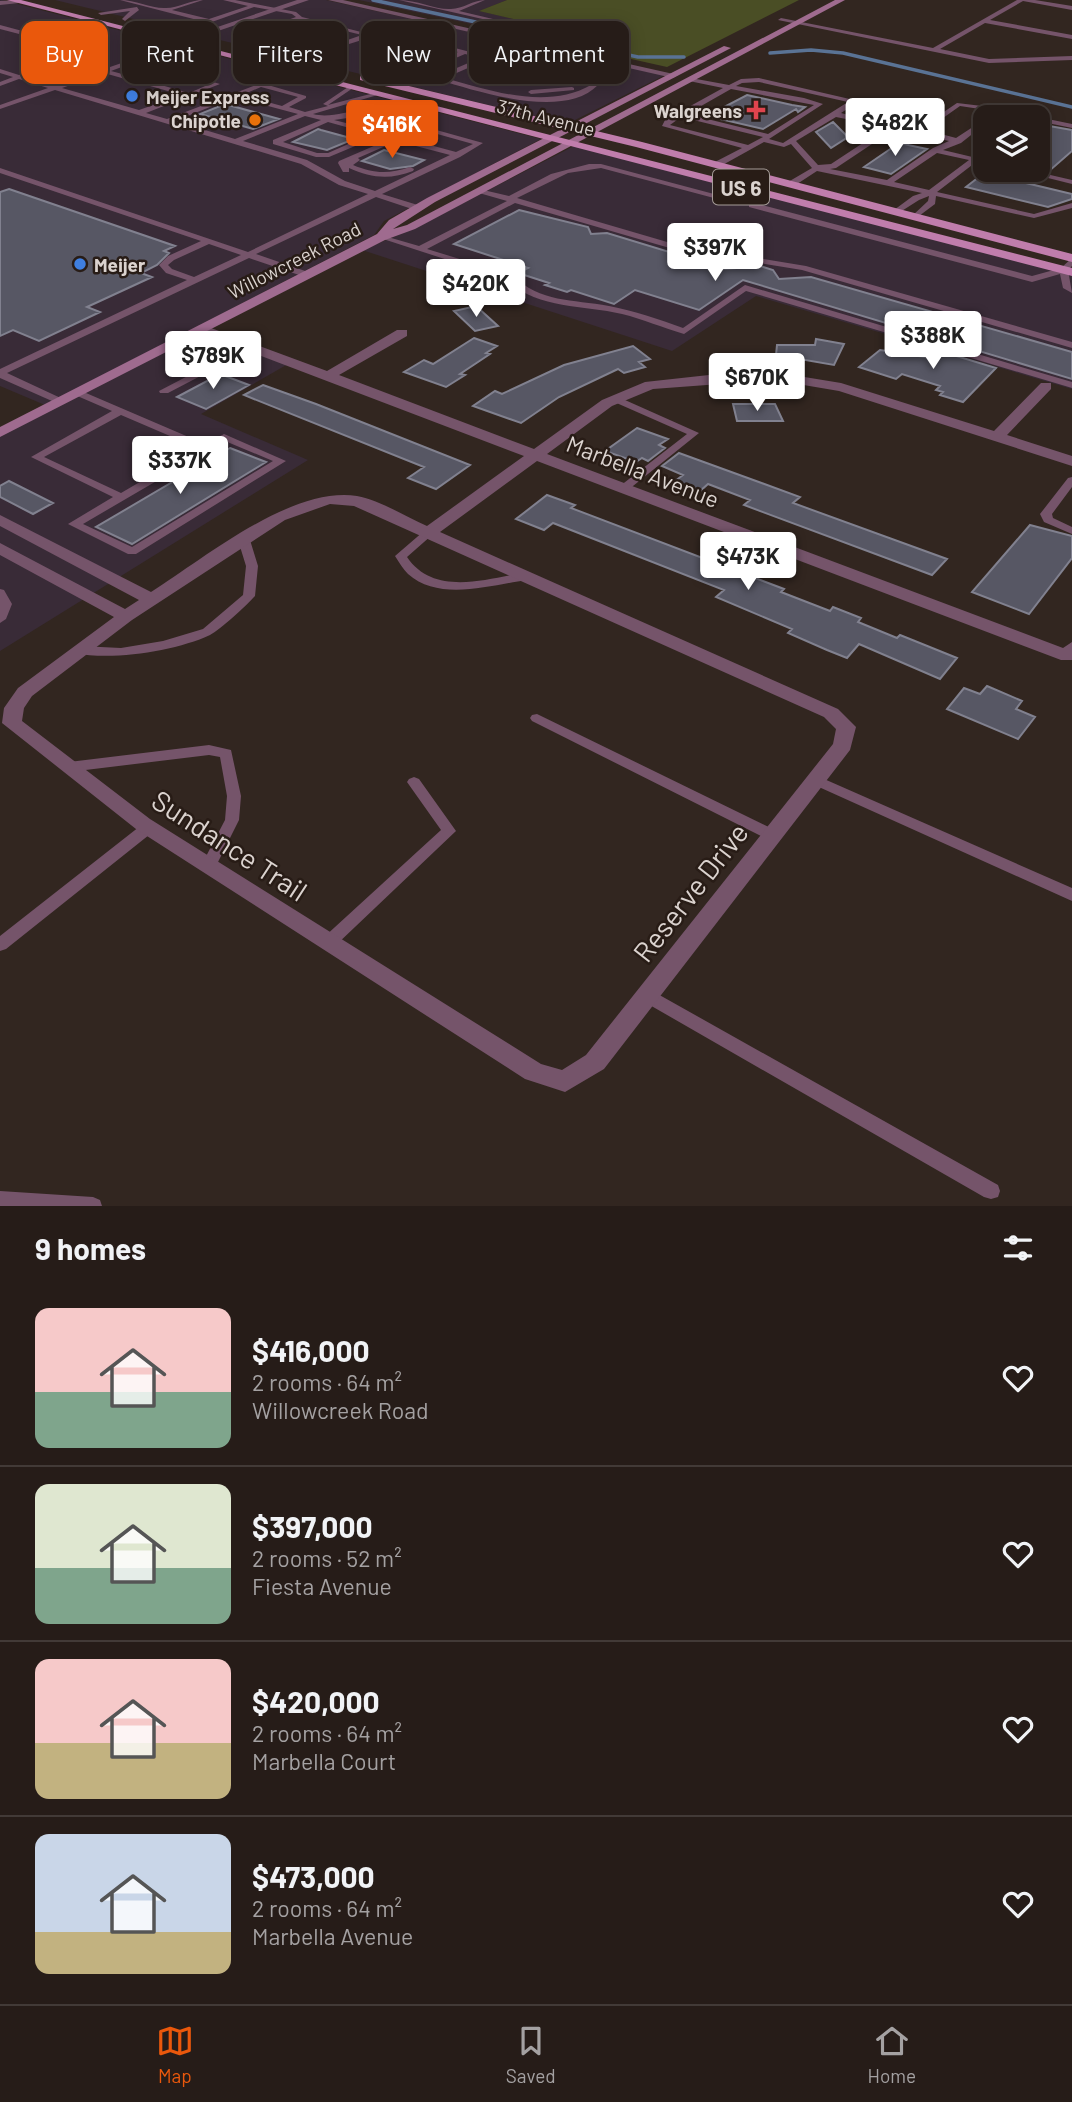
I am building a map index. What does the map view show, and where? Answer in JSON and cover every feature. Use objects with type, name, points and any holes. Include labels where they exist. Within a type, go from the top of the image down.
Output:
[{"type":"main road","name":"37th Avenue","points":[[46,0],[131,21]]},
{"type":"main road","name":"37th Avenue","points":[[14,1],[122,28]]},
{"type":"main road","name":"37th Avenue","points":[[219,49],[351,87],[761,192],[1070,265]]},
{"type":"main road","name":"37th Avenue","points":[[355,76],[716,164],[915,217],[1070,265]]},
{"type":"street","points":[[219,31],[305,0]]},
{"type":"street","points":[[260,21],[317,0]]},
{"type":"street","points":[[332,0],[469,30]]},
{"type":"street","points":[[747,37],[819,0]]},
{"type":"street","name":"Willowcreek Road","points":[[4,427],[79,393],[381,237],[411,227],[482,191],[841,0]]},
{"type":"street","name":"Willowcreek Road","points":[[381,237],[393,222],[418,208],[735,43]]},
{"type":"street","points":[[629,65],[673,75]]},
{"type":"street","name":"Marbella Avenue","points":[[203,329],[1069,652]]},
{"type":"street","points":[[326,377],[402,333]]},
{"type":"street","points":[[428,533],[607,403],[650,385],[774,376],[841,387],[1072,461]]},
{"type":"street","points":[[997,437],[1046,386]]},
{"type":"street","name":"Sundance Trail","points":[[565,1081],[534,1072],[149,827],[12,723],[14,708],[25,692],[126,616],[279,517],[328,499],[357,501],[831,713],[846,727]]},
{"type":"street","points":[[0,520],[152,600]]},
{"type":"street","points":[[0,548],[126,616]]},
{"type":"street","name":"Reserve Drive","points":[[565,1081],[594,1062],[843,745],[846,727]]},
{"type":"lane","points":[[123,0],[208,21],[254,6]]},
{"type":"lane","points":[[101,13],[137,9],[167,0]]},
{"type":"lane","points":[[166,10],[200,0]]},
{"type":"lane","points":[[226,0],[272,11],[287,11],[300,18]]},
{"type":"lane","points":[[402,0],[497,21]]},
{"type":"lane","points":[[453,11],[482,0]]},
{"type":"lane","points":[[934,50],[1023,0],[1072,8]]},
{"type":"lane","points":[[0,3],[14,1]]},
{"type":"lane","points":[[125,19],[137,9]]},
{"type":"lane","points":[[291,21],[300,18],[315,21]]},
{"type":"lane","points":[[781,20],[989,61],[1072,58]]},
{"type":"lane","points":[[984,21],[1072,37]]},
{"type":"lane","points":[[0,27],[96,52],[0,84]]},
{"type":"lane","points":[[347,28],[360,31],[365,36],[347,43]]},
{"type":"lane","points":[[347,32],[355,35],[347,39]]},
{"type":"lane","points":[[455,50],[469,53]]},
{"type":"lane","points":[[455,56],[464,52]]},
{"type":"lane","points":[[0,71],[315,167],[342,183],[418,208]]},
{"type":"lane","points":[[691,80],[728,88],[752,89],[820,104],[766,138],[716,164]]},
{"type":"lane","points":[[680,115],[784,145],[850,105],[852,101],[759,80],[741,81],[680,115],[666,126],[747,147]]},
{"type":"lane","points":[[455,83],[547,99],[580,95],[594,84]]},
{"type":"lane","points":[[0,107],[67,84]]},
{"type":"lane","points":[[151,84],[189,95]]},
{"type":"lane","points":[[138,114],[217,84]]},
{"type":"lane","points":[[393,85],[400,84]]},
{"type":"lane","points":[[434,94],[435,84]]},
{"type":"lane","points":[[166,122],[261,85],[304,97],[282,108]]},
{"type":"lane","points":[[320,108],[351,87]]},
{"type":"lane","points":[[236,142],[320,108],[378,94]]},
{"type":"lane","points":[[235,95],[457,155]]},
{"type":"lane","points":[[958,141],[921,130],[960,104],[973,106]]},
{"type":"lane","points":[[315,167],[384,135],[403,123],[363,113],[328,120],[276,142],[316,155],[329,155],[384,135]]},
{"type":"lane","points":[[791,184],[816,168],[833,166],[874,138],[878,131],[858,120],[834,114]]},
{"type":"lane","points":[[1050,121],[1072,126]]},
{"type":"lane","points":[[0,374],[478,144],[422,128],[347,160],[342,163],[346,170]]},
{"type":"lane","points":[[888,183],[936,150],[958,141],[973,130]]},
{"type":"lane","points":[[396,138],[351,162],[351,166],[388,177],[445,152]]},
{"type":"lane","points":[[792,140],[816,168],[933,191],[1034,216],[1072,205]]},
{"type":"lane","points":[[936,150],[973,159]]},
{"type":"lane","points":[[897,212],[916,198],[933,191],[973,161]]},
{"type":"lane","points":[[420,249],[570,168],[601,166],[736,201],[761,192]]},
{"type":"lane","points":[[0,170],[308,275]]},
{"type":"lane","points":[[324,172],[346,170],[396,185]]},
{"type":"lane","points":[[1050,176],[1072,181]]},
{"type":"lane","points":[[482,191],[673,246],[803,268],[1072,345]]},
{"type":"lane","points":[[915,217],[932,202],[933,191]]},
{"type":"lane","points":[[761,192],[752,205],[765,210],[1032,279],[1070,265],[1070,289]]},
{"type":"lane","points":[[381,237],[509,277],[518,289],[530,293],[554,300],[619,310],[684,331],[746,289],[1072,385]]},
{"type":"lane","points":[[195,280],[169,271],[163,265],[171,258],[208,241]]},
{"type":"lane","points":[[164,391],[249,347]]},
{"type":"lane","points":[[0,374],[61,402]]},
{"type":"lane","points":[[79,393],[206,448]]},
{"type":"lane","points":[[616,399],[694,433],[624,488]]},
{"type":"lane","points":[[120,411],[36,457],[121,497]]},
{"type":"lane","points":[[224,438],[281,461],[132,552],[74,524],[121,497],[224,438]]},
{"type":"lane","points":[[1072,480],[1046,514],[1048,520],[1072,531]]},
{"type":"lane","points":[[428,533],[401,556],[414,577],[428,584],[444,585],[527,576]]},
{"type":"lane","points":[[80,650],[121,652],[163,645],[207,632],[249,596],[252,566],[244,540]]},
{"type":"lane","points":[[0,593],[6,604],[0,619]]},
{"type":"lane","points":[[537,718],[772,835]]},
{"type":"lane","points":[[69,767],[209,750],[226,753],[234,796],[232,820],[209,866]]},
{"type":"lane","points":[[815,780],[1072,895]]},
{"type":"lane","points":[[329,942],[449,831],[414,782]]},
{"type":"lane","points":[[0,944],[149,827]]},
{"type":"lane","points":[[647,995],[991,1191]]},
{"type":"lane","points":[[0,1200],[93,1206]]},
{"type":"shaded area","points":[[0,0],[82,21],[21,21],[21,84],[108,84],[108,28],[122,31],[122,84],[219,84],[219,56],[233,60],[233,84],[327,84],[541,139],[384,221],[374,235],[45,405],[0,386]]},
{"type":"shaded area","points":[[55,0],[326,0],[421,21],[361,21],[361,74],[347,71],[347,21],[233,21],[233,43],[219,40],[219,21],[142,21]]},
{"type":"shaded area","points":[[359,0],[507,0],[480,11],[524,21],[469,21],[469,24]]},
{"type":"shaded area","points":[[455,29],[469,32],[469,84],[629,84],[629,67],[665,75],[567,124],[402,84],[455,84]]},
{"type":"shaded area","points":[[574,146],[1072,275],[1072,389],[756,296],[672,351],[362,250],[413,229]]},
{"type":"shaded area","points":[[202,332],[288,364],[201,414],[308,460],[0,651],[0,436]]},
{"type":"green space","points":[[507,0],[799,0],[667,67],[629,59],[629,21],[522,21],[479,11]]},
{"type":"building","name":"Walgreens","points":[[747,95],[805,107],[798,112],[796,109],[763,129],[707,116]]},
{"type":"building","points":[[225,104],[279,119],[253,129],[200,114]]},
{"type":"building","points":[[833,122],[848,137],[831,148],[816,132]]},
{"type":"building","points":[[1050,126],[1072,130],[1072,151],[1050,170]]},
{"type":"building","points":[[318,129],[354,139],[327,150],[293,142]]},
{"type":"building","points":[[899,143],[927,149],[891,174],[864,167]]},
{"type":"building","points":[[384,150],[424,160],[413,166],[390,169],[362,161]]},
{"type":"building","points":[[973,182],[1022,182],[1072,194],[1072,199],[1048,207],[966,187]]},
{"type":"building","name":"Meijer","points":[[9,189],[175,246],[164,251],[169,253],[157,265],[141,273],[152,277],[87,307],[100,312],[39,341],[13,330],[0,336],[0,192]]},
{"type":"building","points":[[519,210],[588,227],[591,234],[607,233],[725,269],[760,266],[773,270],[779,279],[811,277],[1072,352],[1072,379],[743,280],[699,310],[635,290],[614,304],[545,285],[549,283],[518,273],[528,268],[454,244]]},
{"type":"building","points":[[476,306],[498,326],[475,331],[454,311]]},
{"type":"building","points":[[474,338],[497,346],[486,353],[490,354],[460,374],[465,375],[446,387],[404,372],[424,360],[433,364]]},
{"type":"building","points":[[816,339],[844,344],[834,365],[776,355],[777,345],[815,345]]},
{"type":"building","points":[[633,346],[650,359],[639,362],[645,367],[624,373],[618,369],[559,397],[521,423],[473,406],[495,391],[502,394],[564,365]]},
{"type":"building","points":[[880,350],[938,359],[940,351],[996,368],[963,402],[940,395],[943,392],[936,390],[940,386],[902,374],[896,379],[859,367]]},
{"type":"building","points":[[220,374],[249,385],[206,409],[177,397]]},
{"type":"building","points":[[263,385],[470,465],[436,489],[408,478],[424,467],[244,395]]},
{"type":"building","points":[[733,404],[775,404],[783,421],[737,421]]},
{"type":"building","points":[[637,428],[668,439],[659,445],[665,448],[648,461],[642,458],[636,462],[605,451]]},
{"type":"building","points":[[230,448],[266,462],[132,544],[96,527]]},
{"type":"building","points":[[679,453],[800,497],[793,503],[947,559],[932,575],[744,505],[750,500],[708,484],[699,492],[674,482],[683,475],[662,466]]},
{"type":"building","points":[[9,481],[53,503],[33,514],[0,497],[0,486]]},
{"type":"building","points":[[547,495],[575,505],[571,508],[784,589],[781,592],[830,611],[833,607],[861,618],[858,622],[897,638],[900,635],[957,658],[940,679],[859,644],[847,658],[788,633],[792,629],[716,597],[724,590],[553,523],[544,530],[516,519]]},
{"type":"building","points":[[1030,525],[1072,536],[1072,558],[1029,614],[972,592]]},
{"type":"building","points":[[987,686],[1022,701],[1016,709],[1035,717],[1018,739],[947,709],[964,688],[980,694]]},
{"type":"waterway","points":[[373,0],[471,21]]},
{"type":"waterway","points":[[770,53],[811,50],[843,53],[1072,107]]},
{"type":"waterway","points":[[629,55],[684,57]]},
{"type":"place","name":"Meijer Express","points":[[132,96]]},
{"type":"place","name":"Walgreens","points":[[756,110]]},
{"type":"place","name":"Chipotle","points":[[255,120]]},
{"type":"place","name":"Meijer","points":[[80,264]]}]
